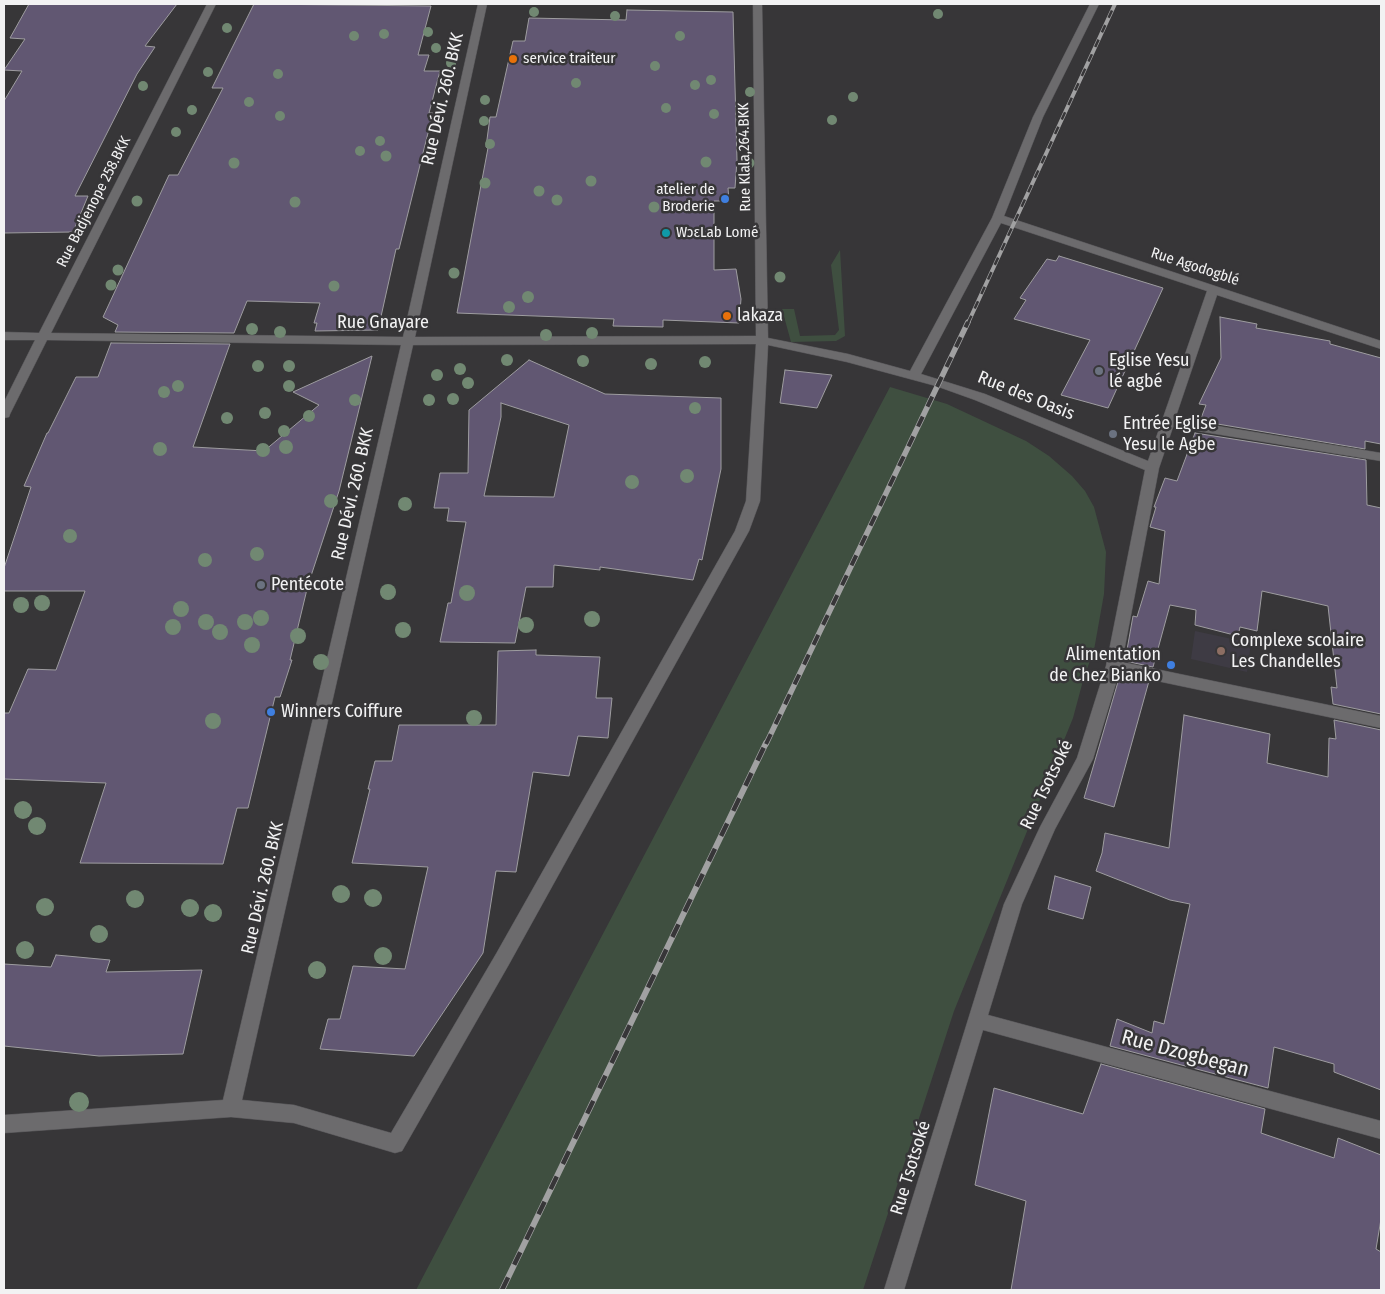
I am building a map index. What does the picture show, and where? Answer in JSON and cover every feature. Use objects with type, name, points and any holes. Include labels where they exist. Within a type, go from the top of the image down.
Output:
[{"type":"street","name":"Rue Badjenope 258.BKK","points":[[4,414],[211,4]]},
{"type":"street","name":"Rue Dévi. 260. BKK","points":[[231,1108],[408,341],[483,4]]},
{"type":"street","name":"Rue Klala,264.BKK","points":[[231,1108],[294,1114],[395,1144],[502,960],[742,531],[753,501],[762,340],[758,4]]},
{"type":"street","points":[[914,376],[998,218],[1038,117],[1095,4]]},
{"type":"street","name":"Rue Agodogblé","points":[[998,218],[1381,345]]},
{"type":"street","name":"Rue Tsotsoké","points":[[894,1290],[1013,904],[1048,827],[1085,759],[1114,666],[1152,468],[1213,290]]},
{"type":"street","name":"Rue Gnayare","points":[[4,336],[408,341],[762,340],[848,358]]},
{"type":"street","name":"Rue des Oasis","points":[[848,358],[980,397],[1152,468]]},
{"type":"street","points":[[1168,418],[1167,422],[1381,457]]},
{"type":"street","points":[[1114,666],[1381,722]]},
{"type":"street","name":"Rue Dzogbegan","points":[[977,1020],[1381,1130]]},
{"type":"street","points":[[4,1124],[231,1108]]},
{"type":"shaded area","name":"Complexe scolaire Les Chandelles","points":[[1195,631],[1251,643],[1247,672],[1191,659]]},
{"type":"green space","points":[[840,250],[845,336],[836,341],[791,342],[782,309],[794,309],[800,336],[835,335],[839,330],[831,265]]},
{"type":"green space","points":[[890,387],[947,404],[1026,441],[1049,456],[1072,476],[1085,491],[1094,507],[1106,552],[1104,594],[1094,650],[1084,677],[1073,718],[954,1011],[863,1290],[416,1290]]},
{"type":"building","points":[[29,4],[177,4],[145,46],[155,47],[137,74],[75,196],[88,196],[73,232],[4,233],[4,101],[22,71],[4,70],[25,39],[10,38]]},
{"type":"building","points":[[254,4],[431,6],[418,55],[429,55],[424,71],[440,71],[429,113],[433,113],[399,249],[396,249],[378,330],[315,331],[317,323],[314,323],[320,303],[247,301],[234,333],[115,332],[118,325],[103,317],[169,175],[178,175],[223,88],[212,88]]},
{"type":"building","points":[[627,10],[733,12],[737,160],[735,188],[728,188],[729,201],[714,201],[714,270],[736,269],[741,299],[739,323],[663,320],[663,327],[613,326],[614,319],[457,313],[488,148],[486,147],[490,117],[496,117],[513,41],[525,41],[529,18],[626,20]]},
{"type":"building","points":[[1059,256],[1163,288],[1108,408],[1061,395],[1090,340],[1014,319],[1026,300],[1020,298],[1047,259],[1056,261]]},
{"type":"building","points":[[1220,317],[1257,324],[1256,328],[1330,341],[1330,344],[1381,358],[1381,444],[1365,441],[1365,449],[1200,421],[1206,405],[1199,404],[1221,358]]},
{"type":"building","points":[[111,343],[230,344],[193,447],[264,451],[319,405],[293,392],[372,356],[339,491],[308,585],[290,660],[292,660],[280,697],[275,697],[248,808],[237,808],[223,864],[80,863],[106,783],[4,779],[4,713],[9,713],[28,669],[56,670],[85,591],[4,591],[4,568],[31,487],[24,486],[47,433],[76,377],[98,377]]},
{"type":"building","points":[[529,360],[605,394],[721,398],[721,469],[702,560],[699,559],[693,580],[600,567],[600,570],[554,565],[553,587],[526,587],[515,643],[440,642],[448,603],[451,603],[466,522],[447,521],[449,508],[434,508],[440,473],[468,473],[469,410]],"holes":[[[501,403],[569,425],[554,497],[484,496],[501,417]]]},
{"type":"building","points":[[785,370],[832,375],[817,408],[780,403]]},
{"type":"building","points":[[1195,433],[1366,460],[1367,505],[1381,508],[1381,714],[1333,704],[1331,687],[1337,688],[1328,606],[1262,591],[1257,631],[1240,627],[1238,636],[1195,625],[1196,610],[1170,605],[1153,667],[1125,661],[1133,616],[1137,617],[1148,581],[1159,584],[1165,531],[1150,527],[1156,507],[1154,507],[1165,478],[1177,481]]},
{"type":"building","points":[[536,650],[536,655],[600,657],[596,698],[612,698],[608,738],[578,736],[569,776],[533,772],[516,872],[496,871],[483,953],[414,1056],[320,1049],[328,1019],[340,1019],[353,966],[405,969],[428,867],[352,863],[375,761],[392,761],[399,725],[496,725],[498,651]]},
{"type":"building","points":[[1120,675],[1149,681],[1114,807],[1084,798]]},
{"type":"building","points":[[1184,715],[1270,734],[1267,763],[1328,777],[1329,738],[1336,739],[1334,720],[1381,730],[1381,1090],[1334,1072],[1334,1064],[1274,1047],[1268,1088],[1110,1046],[1117,1019],[1152,1033],[1154,1021],[1164,1024],[1190,904],[1170,900],[1096,871],[1102,853],[1105,833],[1169,848]]},
{"type":"building","points":[[1055,876],[1091,887],[1083,919],[1048,909]]},
{"type":"building","points":[[56,955],[110,960],[106,972],[202,970],[183,1054],[99,1056],[4,1046],[4,964],[51,967]]},
{"type":"building","points":[[1101,1064],[1265,1109],[1261,1133],[1334,1158],[1338,1138],[1381,1155],[1381,1219],[1376,1249],[1381,1252],[1381,1290],[1011,1290],[1026,1201],[975,1185],[994,1088],[1083,1114]]},
{"type":"railway","points":[[968,323],[1115,4]]},
{"type":"railway","points":[[766,744],[968,322]]},
{"type":"railway","points":[[502,1290],[766,743]]},
{"type":"place","name":"service traiteur","points":[[513,59]]},
{"type":"place","name":"atelier de Broderie","points":[[725,199]]},
{"type":"place","name":"WɔɛLab Lomé","points":[[666,233]]},
{"type":"place","name":"lakaza","points":[[727,316]]},
{"type":"place","name":"Eglise Yesu lé agbé","points":[[1099,371]]},
{"type":"place","name":"Entrée Eglise Yesu le Agbe","points":[[1113,434]]},
{"type":"place","name":"Pentécote","points":[[261,585]]},
{"type":"place","name":"Complexe scolaire Les Chandelles","points":[[1221,651]]},
{"type":"place","name":"Alimentation de Chez Bianko","points":[[1171,665]]},
{"type":"place","name":"Winners Coiffure","points":[[271,712]]}]
